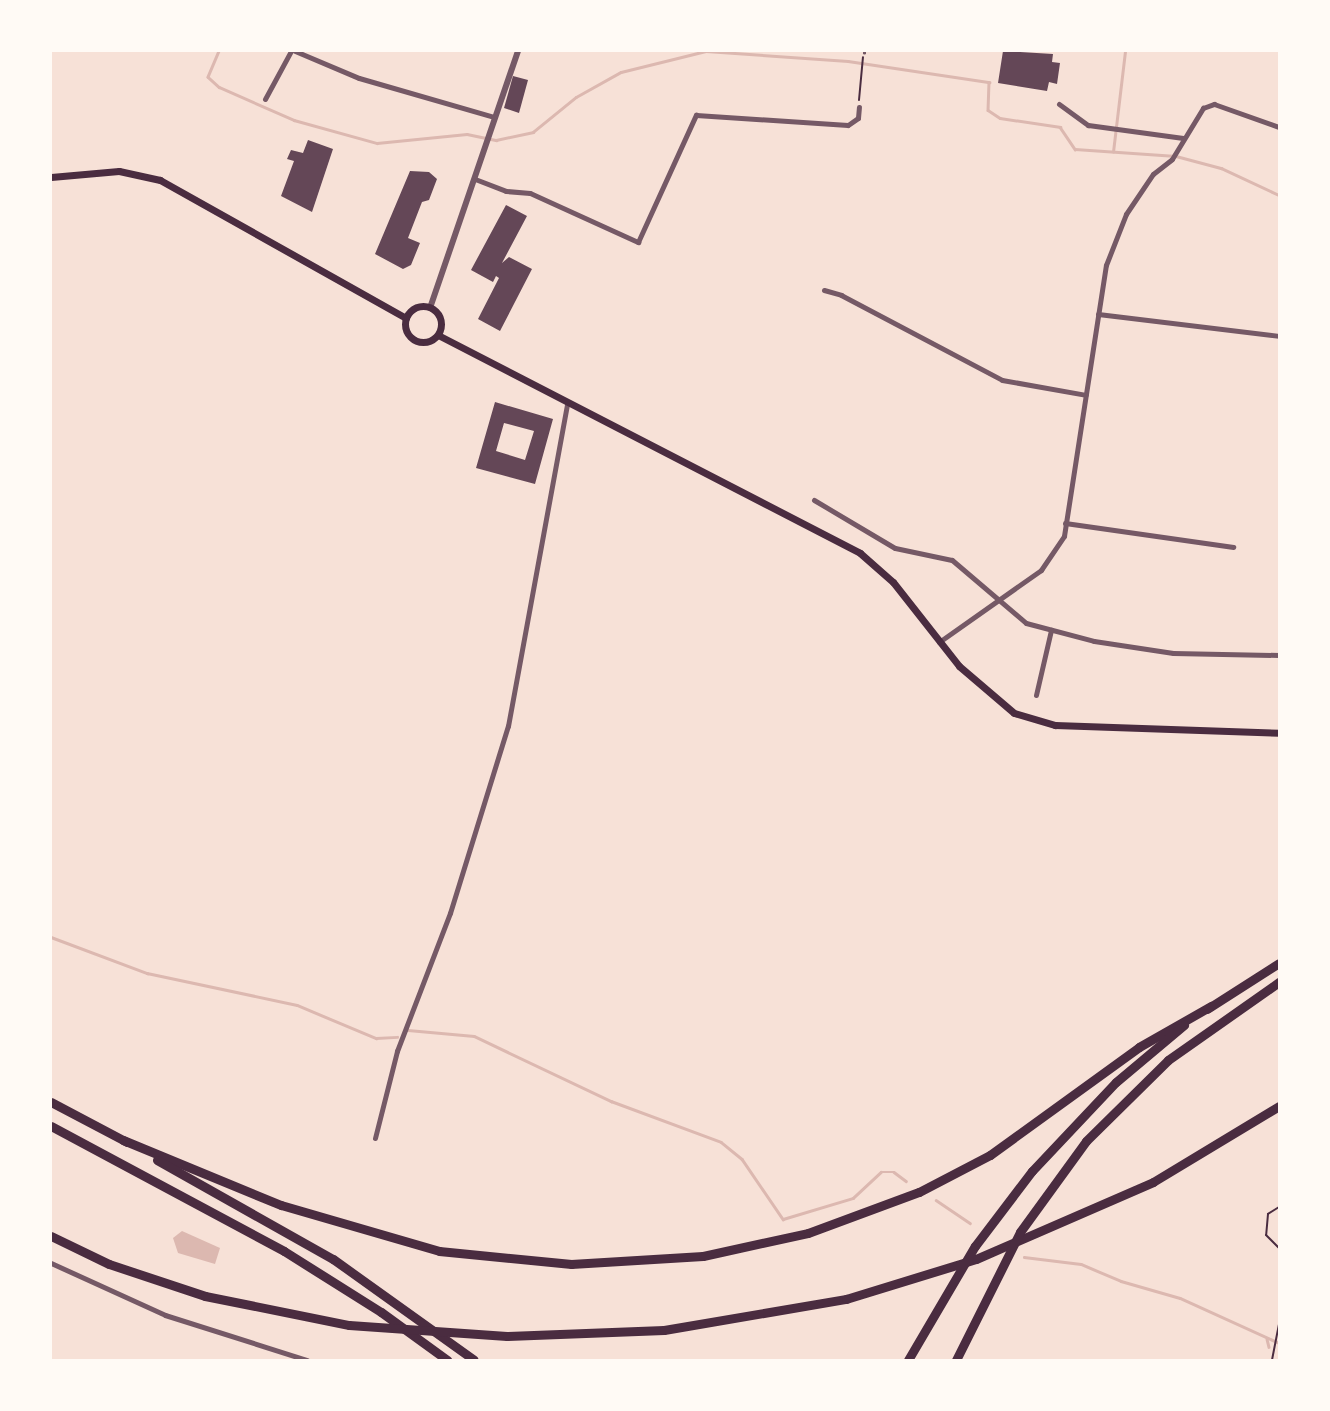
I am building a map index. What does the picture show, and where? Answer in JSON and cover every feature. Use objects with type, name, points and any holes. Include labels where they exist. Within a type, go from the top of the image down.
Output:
[{"type":"highway","points":[[124,1140],[281,1205],[439,1251],[570,1264],[703,1256],[808,1233],[919,1192],[990,1155],[1139,1047],[1279,963]]},
{"type":"highway","points":[[956,1360],[1020,1231],[1086,1141],[1168,1060],[1279,982]]},
{"type":"highway","points":[[908,1360],[975,1246],[1032,1171],[1116,1082],[1211,1006]]},
{"type":"highway","points":[[51,1102],[124,1140],[333,1259],[474,1360]]},
{"type":"highway","points":[[51,1236],[154,1280],[257,1309],[320,1320],[422,1333],[507,1336],[699,1326],[783,1312],[885,1288],[976,1259],[1069,1222],[1184,1165],[1279,1106]]},
{"type":"highway","points":[[51,1126],[294,1256],[447,1360]]},
{"type":"main road","points":[[51,177],[119,170],[160,180],[407,318]]},
{"type":"main road","points":[[438,335],[440,320],[430,308],[416,308],[407,318],[406,331],[417,341],[438,335],[860,553],[892,582],[939,642],[995,701],[1034,720],[1279,733]]},
{"type":"street","points":[[265,99],[293,51],[359,78],[494,117]]},
{"type":"street","points":[[430,308],[518,51]]},
{"type":"street","points":[[1059,104],[1076,120],[1107,129],[1183,138]]},
{"type":"street","points":[[939,642],[1050,561],[1065,523],[1106,265],[1118,228],[1153,174],[1172,159],[1203,108],[1214,104],[1279,127]]},
{"type":"street","points":[[475,179],[506,191],[530,192],[638,242],[696,114],[848,125],[858,118],[859,107]]},
{"type":"street","points":[[824,290],[1002,380],[1086,395]]},
{"type":"street","points":[[1098,314],[1279,336]]},
{"type":"street","points":[[375,1138],[397,1051],[450,913],[508,726],[567,403]]},
{"type":"street","points":[[814,500],[866,527],[889,545],[953,560],[1017,619],[1051,630],[1173,653],[1279,655]]},
{"type":"street","points":[[1065,523],[1233,547]]},
{"type":"street","points":[[1036,695],[1051,630]]},
{"type":"street","points":[[51,1263],[165,1315],[307,1360]]},
{"type":"path","points":[[859,107],[864,52]]},
{"type":"path","points":[[1279,1207],[1268,1214],[1266,1235],[1279,1248]]},
{"type":"path","points":[[1272,1360],[1279,1325]]},
{"type":"shaded area","points":[[182,1231],[220,1248],[215,1264],[178,1253],[173,1238]]},
{"type":"building","points":[[1003,51],[1053,54],[1052,62],[1060,63],[1057,84],[1049,82],[1047,91],[998,83]]},
{"type":"building","points":[[513,76],[528,80],[519,113],[504,108]]},
{"type":"building","points":[[308,140],[333,149],[312,212],[281,196],[294,161],[287,159],[291,150],[303,153]]},
{"type":"building","points":[[410,171],[429,172],[437,179],[429,200],[422,202],[408,238],[420,243],[411,265],[403,269],[375,254]]},
{"type":"building","points":[[506,205],[527,216],[502,263],[509,257],[532,269],[500,331],[478,319],[499,278],[496,276],[493,282],[471,270]]},
{"type":"building","points":[[495,402],[553,419],[535,484],[476,468]],"holes":[[[504,423],[534,431],[525,460],[496,451]]]},
{"type":"waterway","points":[[219,51],[208,77],[219,87],[294,120],[377,143],[467,134],[496,140],[533,132],[576,97],[621,72],[706,51],[848,61],[989,82],[988,110],[1000,118],[1060,127],[1075,149],[1176,156],[1221,168],[1279,195]]},
{"type":"waterway","points":[[1113,152],[1125,51]]},
{"type":"waterway","points":[[51,937],[147,973],[297,1005],[376,1038],[397,1037]]},
{"type":"waterway","points":[[408,1030],[474,1036],[611,1101],[721,1142],[742,1159],[783,1219],[853,1198],[881,1172],[894,1172],[906,1181]]},
{"type":"waterway","points":[[936,1200],[970,1223]]},
{"type":"waterway","points":[[1024,1257],[1081,1264],[1121,1281],[1180,1298],[1279,1343]]},
{"type":"waterway","points":[[1267,1339],[1269,1347]]}]
